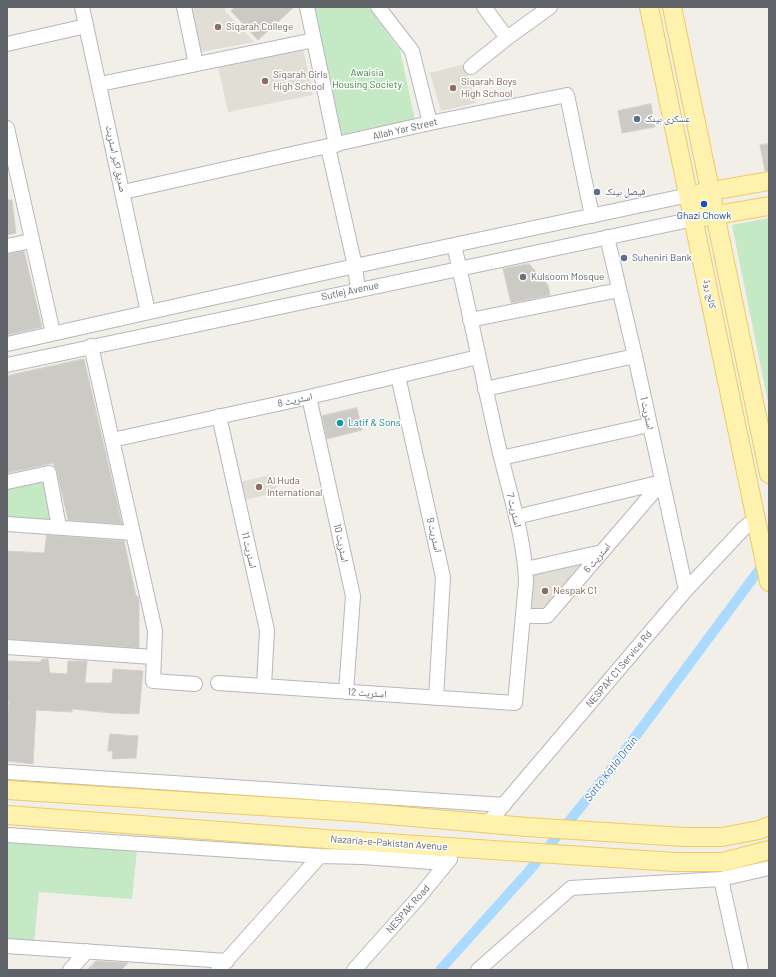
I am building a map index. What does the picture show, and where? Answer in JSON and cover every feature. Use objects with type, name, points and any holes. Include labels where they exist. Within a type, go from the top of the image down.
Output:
[{"type":"main road","name":"کالج روڈ","points":[[649,7],[752,498],[752,523],[769,582]]},
{"type":"main road","points":[[672,7],[769,474]]},
{"type":"main road","points":[[689,195],[769,181]]},
{"type":"main road","points":[[694,219],[769,206]]},
{"type":"main road","points":[[7,790],[355,812],[527,827],[684,838],[722,837],[766,826]]},
{"type":"main road","name":"Nazaria-e-Pakistan Avenue","points":[[7,815],[674,862],[723,862],[769,850]]},
{"type":"street","name":"صدیق اکبر اسٹریٹ","points":[[82,7],[100,84],[148,312]]},
{"type":"street","points":[[184,7],[196,64]]},
{"type":"street","points":[[307,7],[355,266],[358,290]]},
{"type":"street","points":[[378,7],[412,51],[430,123]]},
{"type":"street","points":[[484,7],[507,38]]},
{"type":"street","points":[[471,67],[507,38],[550,7]]},
{"type":"street","points":[[7,44],[86,26]]},
{"type":"street","points":[[100,84],[314,40]]},
{"type":"street","name":"Allah Yar Street","points":[[123,192],[430,123],[567,95],[592,216]]},
{"type":"street","points":[[7,128],[9,149],[53,333]]},
{"type":"street","points":[[7,344],[355,266],[689,195]]},
{"type":"street","name":"Sutlej Avenue","points":[[7,365],[694,219]]},
{"type":"street","name":"اسٹریٹ 1","points":[[607,237],[635,356],[686,590]]},
{"type":"street","points":[[7,246],[31,241]]},
{"type":"street","name":"اسٹریٹ 7","points":[[454,245],[485,389],[516,517],[526,569],[515,703]]},
{"type":"street","points":[[470,320],[619,290]]},
{"type":"street","points":[[91,346],[155,631],[153,681],[195,684]]},
{"type":"street","points":[[485,389],[635,356]]},
{"type":"street","name":"اسٹریٹ 8","points":[[112,440],[478,358]]},
{"type":"street","name":"اسٹریٹ 9","points":[[398,376],[443,577],[436,698]]},
{"type":"street","name":"اسٹریٹ 10","points":[[309,397],[353,596],[346,692]]},
{"type":"street","name":"اسٹریٹ 11","points":[[219,416],[267,630],[264,686]]},
{"type":"street","points":[[501,458],[649,425]]},
{"type":"street","points":[[7,482],[49,473],[59,527]]},
{"type":"street","points":[[516,517],[662,482]]},
{"type":"street","name":"اسٹریٹ 6","points":[[523,616],[546,616],[662,482]]},
{"type":"street","name":"NESPAK C1 Service Rd","points":[[488,823],[686,590],[743,528],[752,523]]},
{"type":"street","points":[[7,524],[133,533]]},
{"type":"street","points":[[526,569],[602,552]]},
{"type":"street","points":[[7,647],[153,657]]},
{"type":"street","name":"اسٹریٹ 12","points":[[218,683],[515,703]]},
{"type":"street","points":[[7,772],[504,805]]},
{"type":"street","points":[[7,835],[446,863]]},
{"type":"street","name":"NESPAK Road","points":[[354,970],[419,897],[446,863],[462,848]]},
{"type":"street","points":[[7,946],[222,965],[320,856]]},
{"type":"street","points":[[478,970],[571,888],[721,879],[769,868]]},
{"type":"street","points":[[721,879],[741,970]]},
{"type":"street","points":[[70,970],[87,952]]},
{"type":"shaded area","name":"Siqarah College","points":[[191,7],[224,7],[226,12],[254,42],[201,52]]},
{"type":"shaded area","name":"Siqarah Girls High School","points":[[303,49],[313,95],[228,112],[218,66]]},
{"type":"shaded area","name":"Siqarah Boys High School","points":[[465,64],[476,103],[441,111],[430,73]]},
{"type":"shaded area","name":"Al Huda International","points":[[273,474],[278,492],[245,500],[241,482]]},
{"type":"shaded area","name":"Nespak C1","points":[[581,564],[547,608],[528,610],[532,574]]},
{"type":"green space","name":"Awaisia Housing Society","points":[[312,7],[368,7],[400,50],[415,120],[340,135]]},
{"type":"green space","points":[[769,218],[769,407],[732,225]]},
{"type":"green space","points":[[43,478],[53,521],[7,518],[7,486]]},
{"type":"green space","points":[[7,840],[137,850],[132,899],[39,892],[34,942],[7,939]]},
{"type":"building","points":[[236,7],[294,7],[258,40],[231,11]]},
{"type":"building","name":"عسکری بینک","points":[[651,104],[655,127],[622,133],[618,111]]},
{"type":"building","points":[[769,144],[769,171],[765,171],[760,145]]},
{"type":"building","points":[[7,200],[12,200],[16,233],[7,235]]},
{"type":"building","points":[[24,251],[42,327],[7,335],[7,254]]},
{"type":"building","name":"Kulsoom Mosque","points":[[529,264],[548,285],[550,295],[511,303],[503,269]]},
{"type":"building","points":[[84,359],[122,524],[68,520],[57,471],[53,463],[7,473],[7,376]]},
{"type":"building","name":"Latif & Sons","points":[[357,408],[362,430],[327,439],[322,416]]},
{"type":"building","points":[[47,535],[124,541],[136,596],[138,596],[139,600],[139,648],[7,639],[7,551],[44,553]]},
{"type":"building","points":[[48,659],[50,673],[67,674],[68,661],[87,661],[85,683],[112,683],[113,669],[143,671],[139,714],[72,709],[72,712],[36,710],[33,764],[7,761],[7,724],[9,702],[7,702],[7,661],[41,662],[41,660]]},
{"type":"building","points":[[110,734],[138,736],[136,758],[112,759],[113,751],[108,751]]},
{"type":"building","points":[[96,961],[128,963],[121,970],[87,970]]},
{"type":"waterway","name":"Satto Katla Drain","points":[[440,970],[529,871],[612,768],[765,562]]},
{"type":"place","name":"Siqarah College","points":[[218,27]]},
{"type":"place","name":"Siqarah Girls High School","points":[[265,81]]},
{"type":"place","name":"Siqarah Boys High School","points":[[453,88]]},
{"type":"place","name":"عسکری بینک","points":[[637,119]]},
{"type":"place","name":"فیصل بینک","points":[[597,192]]},
{"type":"place","name":"Ghazi Chowk","points":[[704,204]]},
{"type":"place","name":"Suheniri Bank","points":[[624,258]]},
{"type":"place","name":"Kulsoom Mosque","points":[[523,277]]},
{"type":"place","name":"Latif & Sons","points":[[340,423]]},
{"type":"place","name":"Al Huda International","points":[[259,487]]},
{"type":"place","name":"Nespak C1","points":[[545,591]]}]
